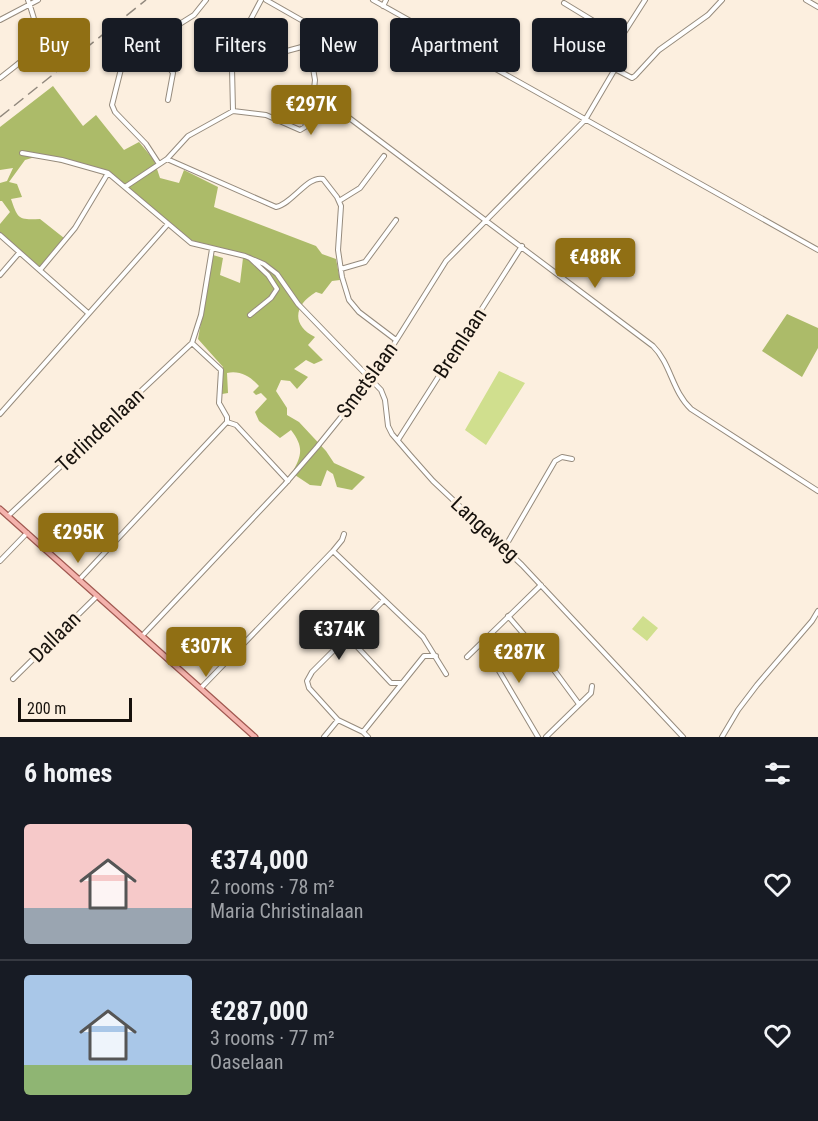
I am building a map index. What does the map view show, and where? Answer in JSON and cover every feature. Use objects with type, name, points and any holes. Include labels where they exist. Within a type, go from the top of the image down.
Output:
[{"type":"main road","points":[[0,509],[255,737]]},
{"type":"street","points":[[0,20],[29,2],[38,0]]},
{"type":"street","points":[[182,22],[194,15],[206,0]]},
{"type":"street","points":[[233,111],[232,69],[235,49],[261,0]]},
{"type":"street","points":[[266,0],[300,19]]},
{"type":"street","points":[[373,0],[818,250]]},
{"type":"street","points":[[383,6],[386,0]]},
{"type":"street","points":[[627,27],[645,0]]},
{"type":"street","points":[[711,0],[717,5]]},
{"type":"street","points":[[621,72],[634,78],[659,50],[698,22],[722,0]]},
{"type":"street","points":[[806,0],[818,7]]},
{"type":"street","points":[[0,78],[31,52],[36,44],[38,32],[29,2]]},
{"type":"street","points":[[564,3],[589,18]]},
{"type":"street","points":[[120,72],[111,102],[115,112],[146,144],[159,164]]},
{"type":"street","points":[[168,100],[172,72]]},
{"type":"street","points":[[125,187],[167,159],[188,136],[233,111],[266,115],[302,129],[308,117],[315,88],[315,72]]},
{"type":"street","name":"Smetslaan","points":[[142,636],[288,481],[372,379],[446,261],[585,120],[613,72]]},
{"type":"street","points":[[344,114],[653,346],[662,356],[678,393],[691,409],[818,491]]},
{"type":"street","points":[[22,153],[62,160],[108,173],[75,228],[40,270]]},
{"type":"street","points":[[339,201],[360,188],[384,156]]},
{"type":"street","points":[[167,159],[273,206],[283,205],[317,178],[323,179],[339,201],[341,212],[338,240],[340,269],[345,291],[353,307],[396,340]]},
{"type":"street","name":"Langeweg","points":[[108,173],[191,243],[250,258],[273,270],[294,299],[384,394],[388,426],[433,481],[505,547],[683,737]]},
{"type":"street","points":[[340,269],[365,262],[396,220]]},
{"type":"street","points":[[0,414],[168,224]]},
{"type":"street","points":[[0,235],[88,313]]},
{"type":"street","name":"Bremlaan","points":[[398,440],[522,246]]},
{"type":"street","points":[[79,579],[227,422],[227,417],[219,403],[221,370],[192,343],[201,315],[212,249]]},
{"type":"street","points":[[0,275],[19,253]]},
{"type":"street","points":[[250,258],[268,275],[278,289],[271,298],[250,315]]},
{"type":"street","name":"Terlindenlaan","points":[[8,516],[192,343]]},
{"type":"street","points":[[227,422],[236,425],[288,481]]},
{"type":"street","points":[[505,547],[555,461],[562,457],[572,459]]},
{"type":"street","points":[[0,561],[27,533]]},
{"type":"street","points":[[201,688],[333,551],[344,534]]},
{"type":"street","points":[[333,551],[427,642],[446,675]]},
{"type":"street","points":[[467,657],[541,585]]},
{"type":"street","name":"Dallaan","points":[[13,679],[97,596]]},
{"type":"street","points":[[368,737],[363,732],[338,720],[309,688],[307,681],[312,672],[384,600]]},
{"type":"street","points":[[722,737],[744,702],[818,611]]},
{"type":"street","points":[[508,616],[551,666],[579,704]]},
{"type":"street","points":[[348,637],[391,683],[393,694]]},
{"type":"street","points":[[363,732],[424,656],[427,642]]},
{"type":"street","points":[[482,642],[538,737]]},
{"type":"street","points":[[424,656],[436,656]]},
{"type":"street","points":[[391,683],[402,683]]},
{"type":"street","points":[[546,737],[591,693],[592,686]]},
{"type":"street","points":[[324,737],[338,720]]},
{"type":"green space","points":[[53,86],[83,126],[96,115],[124,150],[139,142],[154,160],[160,178],[179,183],[184,170],[218,187],[214,207],[316,246],[322,254],[336,259],[340,280],[332,281],[322,294],[316,292],[309,297],[303,303],[298,315],[302,327],[315,337],[308,345],[323,360],[314,364],[306,360],[294,369],[308,377],[297,389],[290,381],[281,380],[276,391],[287,408],[287,415],[299,422],[334,463],[365,477],[352,490],[337,487],[333,474],[327,470],[321,486],[310,485],[292,473],[300,456],[298,441],[291,430],[280,438],[259,421],[255,412],[267,399],[261,393],[256,395],[253,392],[259,386],[252,380],[241,373],[227,373],[228,393],[222,394],[223,367],[198,339],[213,255],[223,258],[220,275],[240,283],[243,258],[191,240],[124,184],[91,169],[35,157],[25,160],[9,182],[17,184],[22,197],[11,199],[13,206],[20,217],[40,219],[64,238],[41,268],[0,233],[0,224],[10,212],[0,201],[0,183],[7,181],[13,168],[0,170],[0,127]]},
{"type":"green space","points":[[787,314],[818,328],[818,348],[802,377],[762,351]]},
{"type":"green space","points":[[499,371],[525,383],[486,445],[465,430]]},
{"type":"green space","points":[[643,616],[658,628],[647,641],[632,629]]},
{"type":"railway","points":[[0,117],[146,0]]}]
